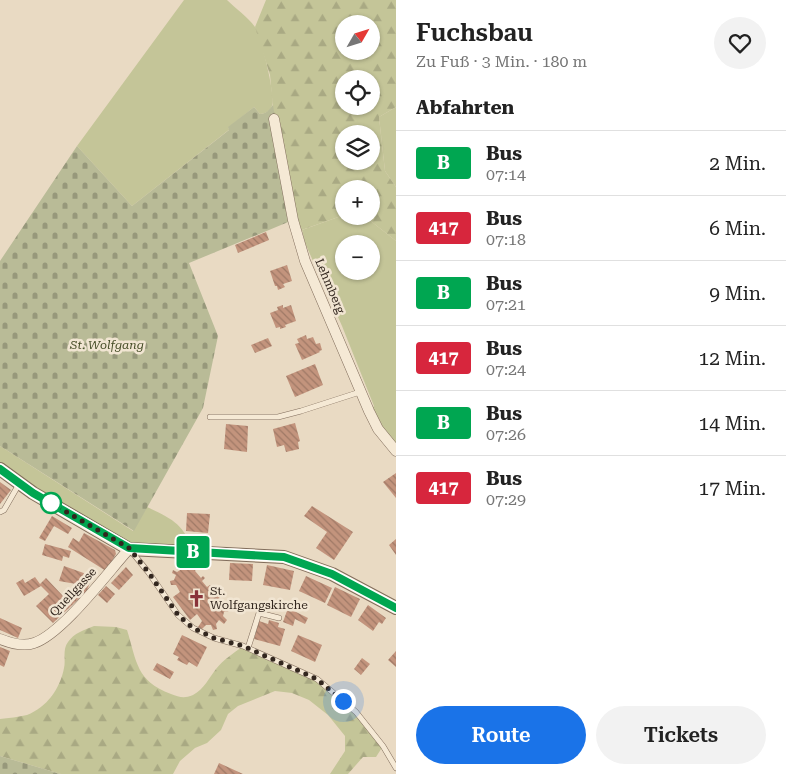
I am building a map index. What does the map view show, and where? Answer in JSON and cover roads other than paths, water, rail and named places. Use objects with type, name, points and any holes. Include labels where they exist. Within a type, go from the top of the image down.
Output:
[{"type":"street","name":"Lehmberg","points":[[274,119],[293,220],[305,261],[360,392],[378,429],[396,451]]},
{"type":"street","points":[[0,469],[33,493],[129,548],[284,557],[332,574],[396,608]]},
{"type":"street","name":"Quellgasse","points":[[0,639],[15,644],[33,644],[47,635],[64,622],[82,603],[129,548]]},
{"type":"lane","points":[[210,417],[278,417],[360,392]]},
{"type":"lane","points":[[0,512],[4,510],[20,483]]},
{"type":"lane","points":[[129,548],[178,615],[193,628],[214,638],[248,648],[317,679],[356,712],[383,746],[396,768]]},
{"type":"lane","points":[[248,648],[259,613],[280,618]]},
{"type":"place","name":"St. Wolfgangskirche","points":[[196,598]]},
{"type":"park label","name":"St. Wolfgang","points":[[107,345]]}]
